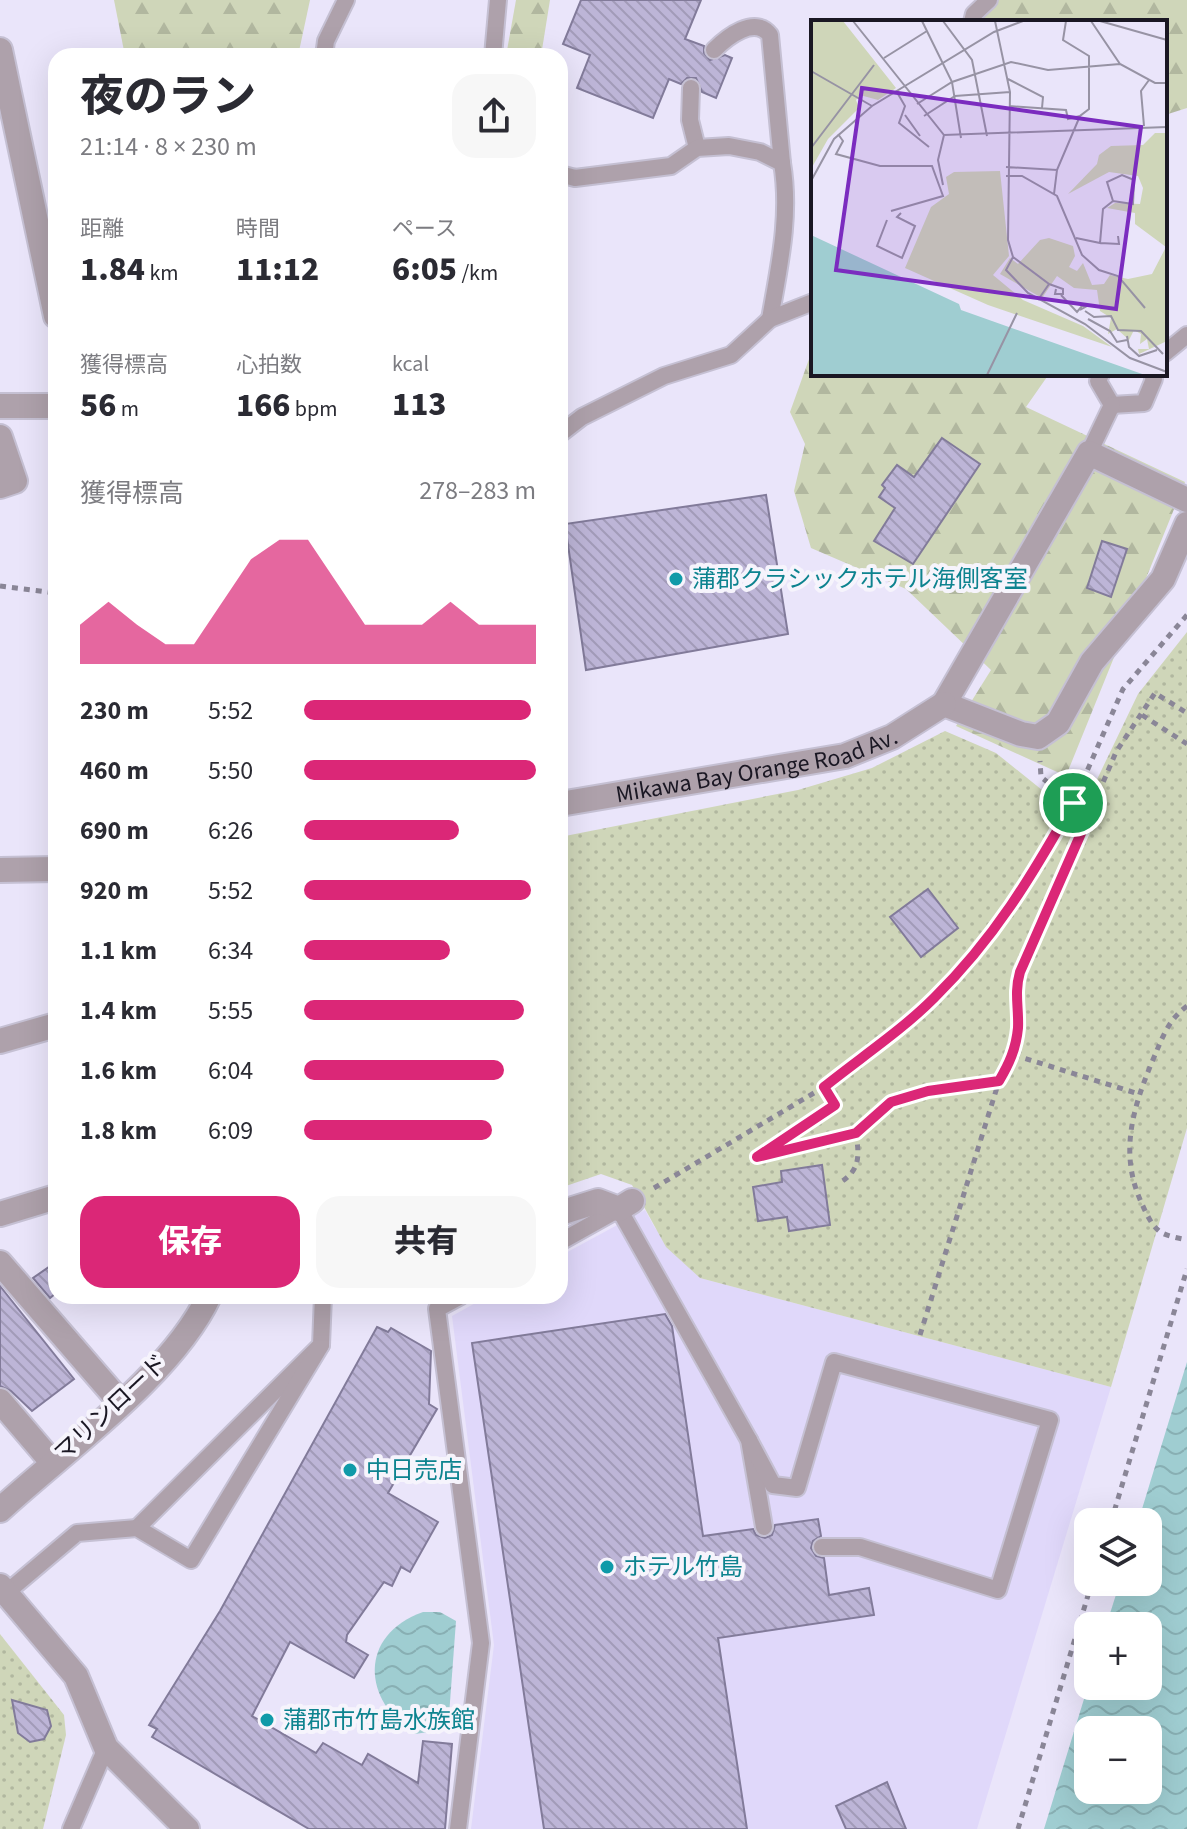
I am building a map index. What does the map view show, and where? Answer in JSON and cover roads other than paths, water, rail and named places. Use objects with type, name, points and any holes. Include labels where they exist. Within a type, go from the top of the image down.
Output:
[{"type":"street","points":[[0,50],[48,278]]},
{"type":"street","points":[[0,406],[48,406]]},
{"type":"street","points":[[0,437],[15,481],[0,486]]},
{"type":"street","points":[[1187,500],[1089,453],[944,704],[1021,734],[1038,737],[1058,723],[1092,662],[1163,579],[1187,524]]},
{"type":"street","name":"Mikawa Bay Orange Road Av.","points":[[568,803],[845,756],[892,737],[944,704]]},
{"type":"street","points":[[0,870],[48,869]]},
{"type":"street","points":[[0,1041],[48,1027]]},
{"type":"street","points":[[0,1214],[48,1199]]},
{"type":"street","points":[[568,1210],[598,1201],[626,1205]]},
{"type":"street","points":[[0,1263],[121,1403]]},
{"type":"street","name":"マリンロード","points":[[0,1510],[121,1403],[180,1344],[204,1304]]},
{"type":"street","points":[[0,1401],[52,1462]]},
{"type":"street","points":[[3,1590],[76,1676],[106,1748],[187,1829]]},
{"type":"lane","points":[[325,48],[346,0]]},
{"type":"lane","points":[[494,48],[498,0]]},
{"type":"lane","points":[[972,20],[974,14],[989,0]]},
{"type":"lane","points":[[714,50],[735,33],[754,26],[765,29],[770,35],[787,194],[783,245],[770,319]]},
{"type":"lane","points":[[691,88],[690,120],[697,148]]},
{"type":"lane","points":[[568,176],[575,178],[671,166],[697,148],[729,146],[760,152],[782,163]]},
{"type":"lane","points":[[568,428],[582,417],[664,376],[731,355],[770,319],[811,303]]},
{"type":"lane","points":[[1167,351],[1187,335]]},
{"type":"lane","points":[[1100,376],[1098,381],[1112,405]]},
{"type":"lane","points":[[1112,405],[1144,403],[1153,376]]},
{"type":"lane","points":[[1089,453],[1112,405]]},
{"type":"lane","points":[[568,1238],[626,1205],[773,1485],[797,1488],[834,1362],[1050,1420],[998,1590],[860,1547],[822,1547]]},
{"type":"lane","points":[[3,1590],[77,1533],[137,1528],[191,1560],[321,1345],[323,1304]]},
{"type":"lane","points":[[446,1304],[437,1309],[481,1643],[458,1829]]},
{"type":"lane","points":[[137,1528],[321,1345]]},
{"type":"lane","points":[[749,1440],[764,1527]]},
{"type":"lane","points":[[71,1829],[106,1748]]},
{"type":"water","points":[[1187,1362],[1187,1829],[1044,1829],[1074,1732],[1074,1804],[1162,1804],[1162,1716],[1079,1716],[1084,1700],[1162,1700],[1162,1612],[1110,1612],[1116,1596],[1162,1596],[1162,1508],[1142,1508]]},
{"type":"water","points":[[423,1612],[440,1612],[456,1621],[448,1729],[415,1734],[397,1720],[385,1704],[377,1687],[375,1669],[378,1652],[387,1636],[402,1622]]},
{"type":"place","name":"蒲郡クラシックホテル海側客室","points":[[676,579]]},
{"type":"place","name":"中日売店","points":[[350,1470]]},
{"type":"place","name":"ホテル竹島","points":[[607,1567]]},
{"type":"place","name":"蒲郡市竹島水族館","points":[[267,1720]]}]
